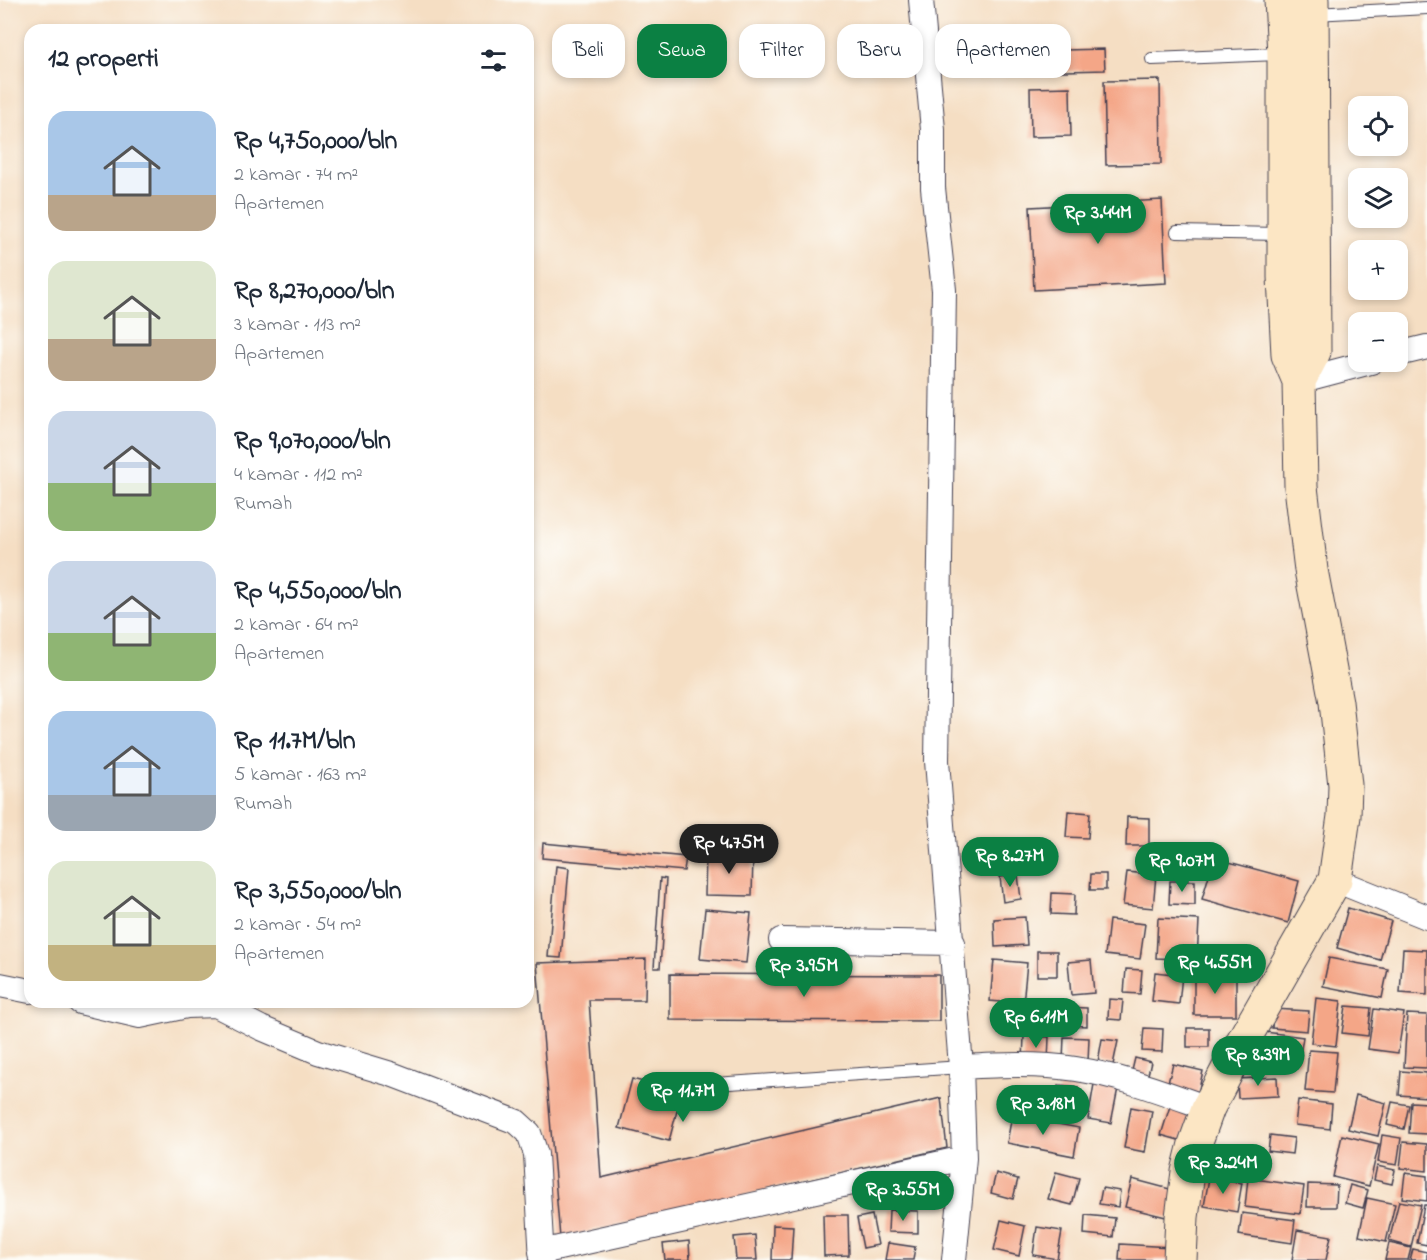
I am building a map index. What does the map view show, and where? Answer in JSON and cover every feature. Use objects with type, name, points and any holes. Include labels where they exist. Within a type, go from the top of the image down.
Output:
[{"type":"main road","points":[[1297,12],[1314,352],[1299,381]]},
{"type":"main road","points":[[1180,1260],[1188,1172],[1208,1108],[1239,1048],[1335,880],[1344,816],[1345,785],[1336,702],[1311,570],[1301,487],[1299,381],[1288,355],[1284,234],[1298,51]]},
{"type":"street","points":[[921,0],[933,130],[933,188],[944,290],[937,761],[961,1067],[964,1158],[954,1260]]},
{"type":"street","points":[[1408,351],[1427,346]]},
{"type":"street","points":[[1299,381],[1348,368]]},
{"type":"street","points":[[1335,880],[1427,917]]},
{"type":"street","points":[[782,940],[952,943]]},
{"type":"street","points":[[0,985],[24,990]]},
{"type":"street","points":[[106,1008],[140,1016],[178,1008]]},
{"type":"street","points":[[222,1008],[261,1028],[318,1052],[391,1074],[517,1122],[529,1133],[536,1154],[542,1256],[964,1158]]},
{"type":"street","points":[[961,1067],[1016,1065],[1074,1068],[1140,1084],[1208,1108]]},
{"type":"lane","points":[[1297,12],[1427,8]]},
{"type":"lane","points":[[1152,58],[1298,51]]},
{"type":"lane","points":[[1177,232],[1284,234]]},
{"type":"lane","points":[[715,1084],[961,1067]]},
{"type":"building","points":[[1104,49],[1105,70],[1071,71],[1071,50]]},
{"type":"building","points":[[1160,80],[1161,164],[1106,165],[1104,81]]},
{"type":"building","points":[[1070,87],[1071,136],[1031,137],[1030,88]]},
{"type":"building","points":[[1162,200],[1166,283],[1034,290],[1030,207]]},
{"type":"building","points":[[1068,811],[1090,813],[1088,838],[1066,837]]},
{"type":"building","points":[[1127,817],[1149,818],[1149,846],[1126,846]]},
{"type":"building","points":[[543,843],[686,857],[684,871],[542,858]]},
{"type":"building","points":[[706,854],[753,856],[752,896],[705,895]]},
{"type":"building","points":[[1214,858],[1299,881],[1288,923],[1202,899]]},
{"type":"building","points":[[556,866],[569,868],[561,958],[548,957]]},
{"type":"building","points":[[1127,872],[1156,875],[1153,908],[1123,905]]},
{"type":"building","points":[[1091,874],[1106,874],[1106,890],[1090,890]]},
{"type":"building","points":[[1018,875],[1021,899],[1003,902],[1000,877]]},
{"type":"building","points":[[660,878],[666,879],[660,968],[654,968]]},
{"type":"building","points":[[1170,881],[1195,881],[1195,905],[1169,904]]},
{"type":"building","points":[[1052,893],[1075,894],[1074,915],[1051,914]]},
{"type":"building","points":[[1348,908],[1391,921],[1380,960],[1337,948]]},
{"type":"building","points":[[705,909],[751,913],[746,963],[700,959]]},
{"type":"building","points":[[1025,917],[1027,945],[995,947],[994,919]]},
{"type":"building","points":[[1158,918],[1199,920],[1197,960],[1156,958]]},
{"type":"building","points":[[1109,920],[1145,924],[1140,959],[1105,955]]},
{"type":"building","points":[[1403,949],[1427,950],[1427,995],[1400,993]]},
{"type":"building","points":[[1037,951],[1057,951],[1057,976],[1037,976]]},
{"type":"building","points":[[1329,958],[1388,969],[1382,998],[1323,986]]},
{"type":"building","points":[[646,959],[645,1000],[589,1000],[601,1178],[941,1098],[947,1148],[560,1238],[537,963]]},
{"type":"building","points":[[994,960],[1027,963],[1023,1004],[990,1001]]},
{"type":"building","points":[[1091,960],[1094,993],[1071,995],[1068,962]]},
{"type":"building","points":[[1126,969],[1142,970],[1140,994],[1124,993]]},
{"type":"building","points":[[1155,972],[1182,975],[1179,1004],[1152,1001]]},
{"type":"building","points":[[670,974],[939,975],[939,1021],[670,1020]]},
{"type":"building","points":[[1236,975],[1236,1015],[1194,1015],[1194,976]]},
{"type":"building","points":[[1316,998],[1341,1001],[1336,1046],[1311,1043]]},
{"type":"building","points":[[1109,999],[1123,1000],[1121,1020],[1108,1019]]},
{"type":"building","points":[[1346,1006],[1371,1008],[1368,1036],[1342,1033]]},
{"type":"building","points":[[1063,1007],[1087,1008],[1087,1026],[1063,1025]]},
{"type":"building","points":[[1273,1009],[1309,1011],[1307,1031],[1272,1028]]},
{"type":"building","points":[[1374,1009],[1404,1013],[1398,1053],[1368,1049]]},
{"type":"building","points":[[1407,1014],[1427,1015],[1427,1068],[1404,1067]]},
{"type":"building","points":[[1144,1028],[1163,1029],[1162,1052],[1142,1051]]},
{"type":"building","points":[[1187,1028],[1209,1028],[1209,1047],[1187,1047]]},
{"type":"building","points":[[1265,1032],[1303,1037],[1299,1062],[1262,1057]]},
{"type":"building","points":[[1024,1036],[1049,1037],[1048,1062],[1023,1061]]},
{"type":"building","points":[[1064,1037],[1089,1038],[1088,1062],[1063,1060]]},
{"type":"building","points":[[1102,1039],[1118,1041],[1113,1065],[1098,1062]]},
{"type":"building","points":[[1309,1050],[1337,1052],[1333,1093],[1305,1091]]},
{"type":"building","points":[[1135,1058],[1151,1062],[1146,1083],[1130,1079]]},
{"type":"building","points":[[1173,1064],[1203,1071],[1197,1098],[1166,1090]]},
{"type":"building","points":[[1401,1071],[1427,1073],[1427,1097],[1399,1095]]},
{"type":"building","points":[[1277,1077],[1278,1096],[1238,1098],[1237,1079]]},
{"type":"building","points":[[632,1079],[682,1092],[669,1141],[619,1128]]},
{"type":"building","points":[[1094,1084],[1118,1088],[1111,1123],[1088,1119]]},
{"type":"building","points":[[1059,1085],[1078,1087],[1075,1115],[1056,1113]]},
{"type":"building","points":[[1356,1095],[1386,1103],[1378,1136],[1348,1129]]},
{"type":"building","points":[[1298,1100],[1332,1104],[1330,1129],[1295,1125]]},
{"type":"building","points":[[1392,1102],[1409,1105],[1404,1129],[1387,1125]]},
{"type":"building","points":[[1411,1102],[1427,1103],[1427,1134],[1409,1133]]},
{"type":"building","points":[[1170,1106],[1190,1111],[1182,1141],[1161,1135]]},
{"type":"building","points":[[1131,1107],[1152,1111],[1145,1152],[1124,1148]]},
{"type":"building","points":[[1012,1115],[1079,1128],[1074,1156],[1007,1143]]},
{"type":"building","points":[[1270,1135],[1294,1138],[1292,1154],[1268,1151]]},
{"type":"building","points":[[1342,1135],[1379,1144],[1369,1186],[1333,1177]]},
{"type":"building","points":[[1382,1135],[1401,1138],[1397,1165],[1378,1162]]},
{"type":"building","points":[[1403,1142],[1427,1144],[1427,1171],[1400,1168]]},
{"type":"building","points":[[1377,1166],[1395,1170],[1392,1184],[1374,1180]]},
{"type":"building","points":[[1056,1172],[1079,1178],[1072,1205],[1048,1199]]},
{"type":"building","points":[[996,1173],[1018,1179],[1013,1199],[991,1193]]},
{"type":"building","points":[[1405,1173],[1427,1176],[1427,1201],[1402,1198]]},
{"type":"building","points":[[1209,1178],[1242,1183],[1237,1212],[1204,1206]]},
{"type":"building","points":[[1248,1178],[1304,1186],[1300,1214],[1245,1207]]},
{"type":"building","points":[[1132,1179],[1181,1192],[1174,1219],[1125,1207]]},
{"type":"building","points":[[1308,1184],[1337,1185],[1336,1207],[1307,1207]]},
{"type":"building","points":[[1350,1185],[1368,1190],[1363,1208],[1345,1203]]},
{"type":"building","points":[[1102,1188],[1120,1191],[1118,1207],[1099,1204]]},
{"type":"building","points":[[1367,1198],[1395,1204],[1386,1242],[1359,1236]]},
{"type":"building","points":[[1399,1201],[1421,1205],[1411,1247],[1389,1241]]},
{"type":"building","points":[[1424,1205],[1427,1205],[1427,1245],[1417,1243]]},
{"type":"building","points":[[889,1210],[918,1211],[918,1233],[888,1232]]},
{"type":"building","points":[[1242,1213],[1295,1220],[1292,1243],[1239,1235]]},
{"type":"building","points":[[823,1215],[848,1215],[849,1255],[824,1256]]},
{"type":"building","points":[[872,1215],[878,1245],[863,1248],[857,1218]]},
{"type":"building","points":[[1085,1215],[1115,1218],[1113,1237],[1084,1234]]},
{"type":"building","points":[[1001,1220],[1025,1226],[1019,1256],[994,1250]]},
{"type":"building","points":[[773,1225],[793,1226],[791,1260],[772,1260]]},
{"type":"building","points":[[1037,1227],[1062,1231],[1057,1259],[1033,1255]]},
{"type":"building","points":[[1297,1230],[1331,1236],[1326,1260],[1292,1260]]},
{"type":"building","points":[[755,1235],[757,1260],[736,1260],[734,1237]]},
{"type":"building","points":[[689,1241],[690,1260],[665,1260],[663,1244]]},
{"type":"building","points":[[888,1243],[915,1247],[913,1260],[885,1260]]},
{"type":"building","points":[[1389,1243],[1411,1248],[1408,1260],[1385,1260]]},
{"type":"building","points":[[1120,1244],[1170,1247],[1169,1260],[1119,1260]]},
{"type":"building","points":[[1413,1249],[1427,1252],[1427,1260],[1410,1260]]}]
